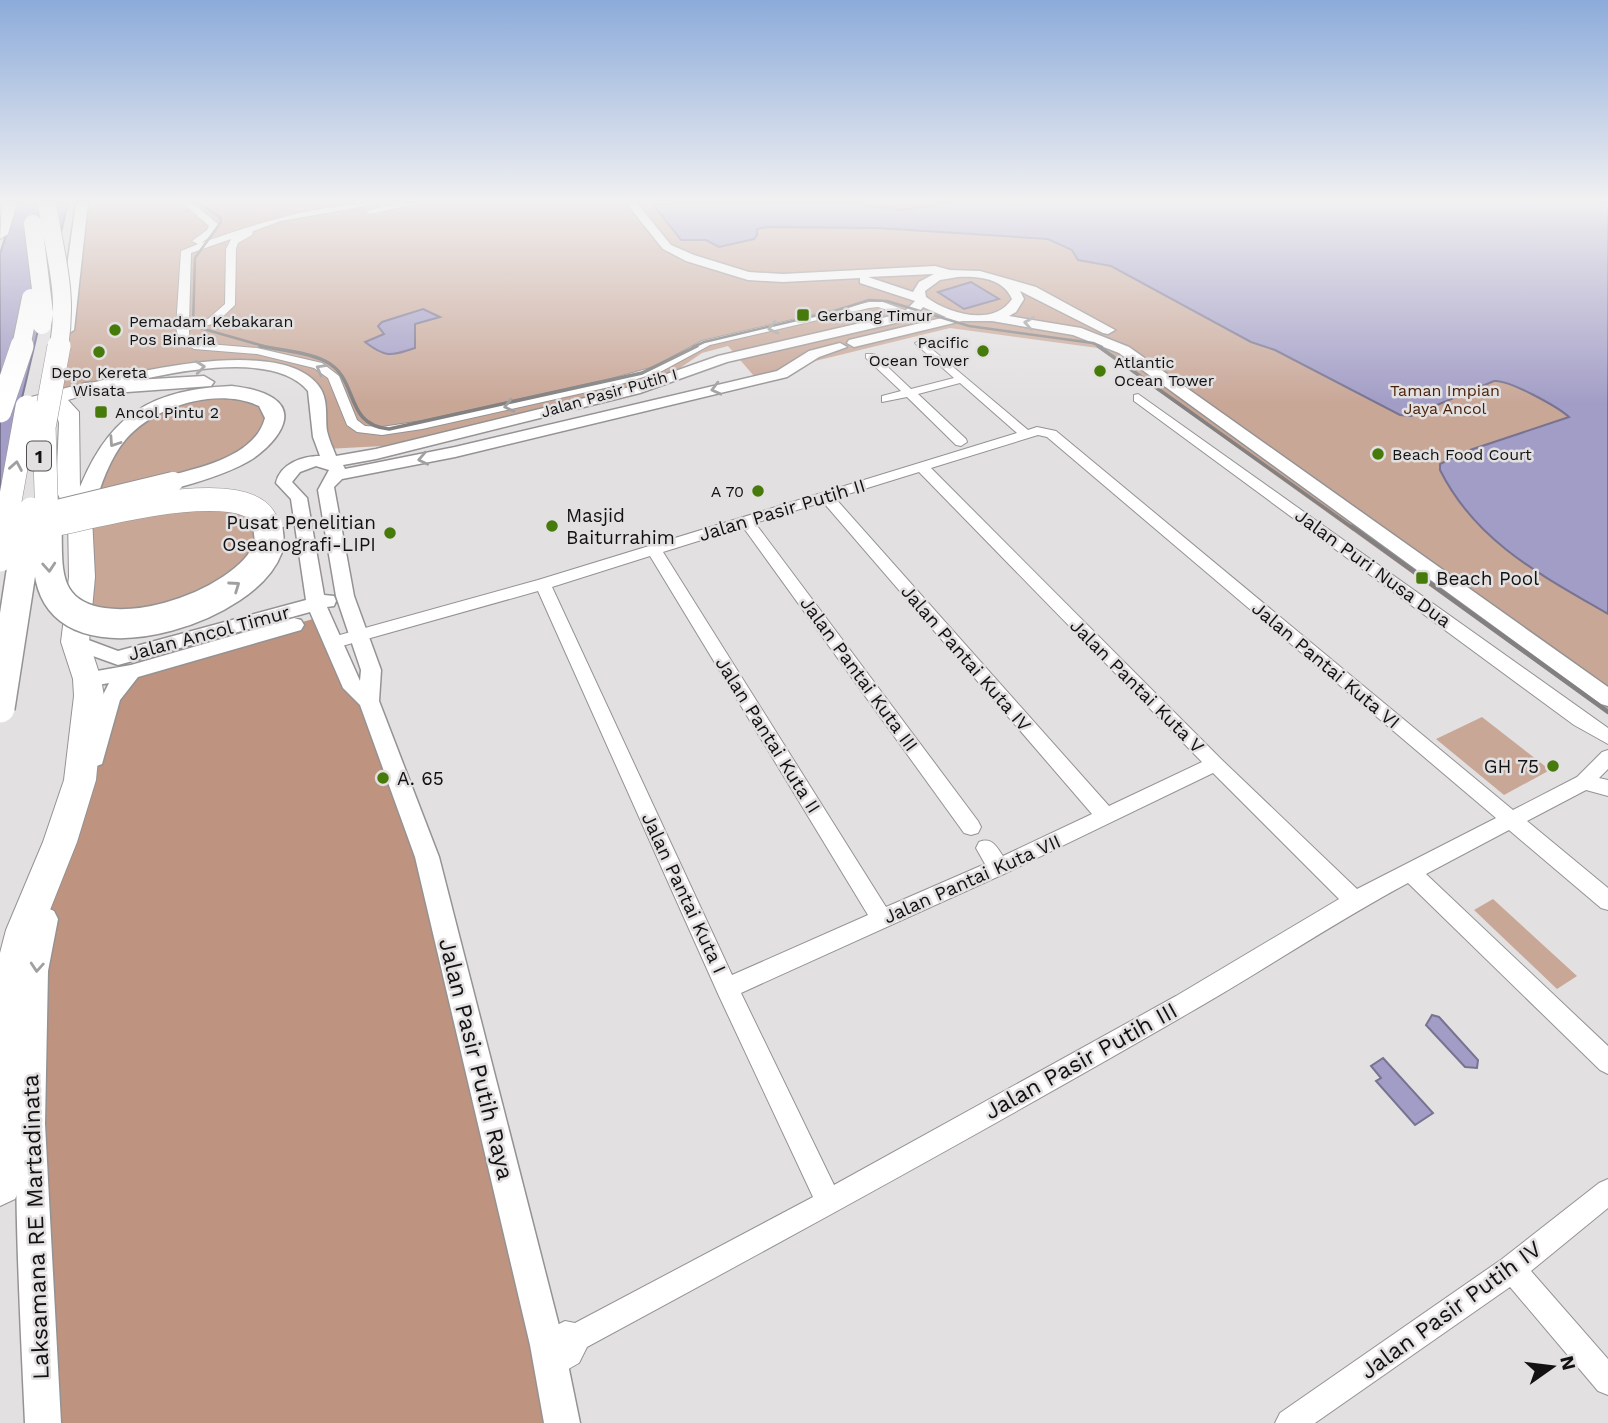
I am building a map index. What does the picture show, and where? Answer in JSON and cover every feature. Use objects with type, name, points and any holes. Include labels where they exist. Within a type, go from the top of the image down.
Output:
[{"type":"highway","points":[[34,269],[26,332],[0,410],[46,408],[85,389]]},
{"type":"highway","name":"1","points":[[0,557],[44,313],[38,269]]},
{"type":"highway","name":"1","points":[[0,708],[46,408],[57,358],[62,303],[60,269]]},
{"type":"highway","name":"1","points":[[0,1184],[8,1040],[16,963],[24,930],[60,842],[80,780],[89,696],[87,679],[75,642],[82,577],[79,517],[67,481],[70,417],[61,404],[46,408]]},
{"type":"highway","points":[[0,531],[38,528],[47,526],[66,524],[181,501],[215,499],[242,504],[264,518],[270,532],[266,554],[257,567],[229,591],[184,612],[150,621],[115,625],[80,618],[66,609],[56,595],[49,567],[47,526],[47,501],[44,438],[46,408]]},
{"type":"main road","points":[[0,521],[70,509],[233,470],[270,449],[289,430],[293,421],[293,405],[288,398],[270,388],[230,382],[66,391],[58,384],[75,269]]},
{"type":"main road","points":[[0,531],[66,520],[173,486],[228,462],[252,449],[272,426],[274,413],[271,406],[257,397],[222,392],[198,395],[148,412],[118,434],[97,471],[79,517]]},
{"type":"street","points":[[185,269],[183,337],[194,346],[257,351],[318,365],[333,376],[351,422],[362,429],[382,431],[422,425],[614,382],[658,369],[706,343],[869,305],[879,304],[910,314],[921,299]]},
{"type":"street","points":[[182,328],[212,321],[230,304],[231,269]]},
{"type":"street","points":[[706,269],[756,283],[866,280],[921,299],[935,310],[959,317],[990,317],[1069,329],[1105,339],[1608,698]]},
{"type":"street","points":[[727,269],[748,276],[783,278],[935,270],[951,274],[984,275],[1032,290],[1126,341],[1608,681]]},
{"type":"street","points":[[921,299],[919,291],[929,280],[951,274]]},
{"type":"street","points":[[990,317],[1011,310],[1016,304],[1016,293],[1003,282]]},
{"type":"street","name":"Jalan Pasir Putih I","points":[[333,469],[376,454],[635,390],[710,362],[910,314]]},
{"type":"street","name":"Jalan Pasir Putih I","points":[[333,469],[455,452],[782,374],[820,351],[959,317]]},
{"type":"street","points":[[1069,329],[1083,324],[1083,317]]},
{"type":"street","points":[[921,343],[1026,434]]},
{"type":"street","points":[[775,346],[783,355],[803,361]]},
{"type":"street","points":[[870,356],[961,442]]},
{"type":"street","points":[[85,389],[150,374],[218,365],[256,365],[285,369],[303,377],[315,391],[319,401],[321,439],[333,469]]},
{"type":"street","points":[[886,399],[962,379]]},
{"type":"street","name":"Jalan Puri Nusa Dua","points":[[1139,398],[1580,720],[1608,737]]},
{"type":"street","name":"Jalan Pasir Putih II","points":[[359,636],[543,584],[1026,434],[1043,431]]},
{"type":"street","name":"Jalan Pantai Kuta VI","points":[[1043,431],[1057,439],[1608,901]]},
{"type":"street","name":"Jalan Pasir Putih Raya","points":[[369,701],[353,688],[320,610],[299,498],[284,484],[284,479],[297,466],[316,461],[333,469],[326,490],[347,603],[372,670],[369,701],[427,858],[549,1355],[562,1423]]},
{"type":"street","name":"Jalan Pantai Kuta V","points":[[922,467],[1215,764],[1355,901]]},
{"type":"street","name":"Jalan Pantai Kuta IV","points":[[826,497],[1107,817]]},
{"type":"street","name":"Jalan Pantai Kuta III","points":[[746,521],[971,827]]},
{"type":"street","name":"Jalan Pantai Kuta II","points":[[654,550],[882,920]]},
{"type":"street","name":"Jalan Pantai Kuta I","points":[[543,584],[727,988],[829,1202]]},
{"type":"street","name":"Jalan Ancol Timur","points":[[75,642],[89,645],[108,657],[118,658],[347,603]]},
{"type":"street","name":"Jalan Ancol Timur","points":[[87,679],[131,672],[320,610]]},
{"type":"street","points":[[335,642],[359,636]]},
{"type":"street","name":"Laksamana RE Martadinata","points":[[43,1423],[29,1089],[38,944],[80,824],[105,709],[111,696],[131,672]]},
{"type":"street","name":"Jalan Pasir Putih III","points":[[549,1355],[569,1353],[577,1337],[829,1202],[1184,1004],[1355,901],[1584,782],[1608,757]]},
{"type":"street","name":"Jalan Pantai Kuta VII","points":[[727,988],[999,867],[1215,764]]},
{"type":"street","points":[[1584,782],[1608,788]]},
{"type":"street","points":[[986,848],[999,867]]},
{"type":"street","points":[[1411,873],[1608,1062]]},
{"type":"street","name":"Jalan Pasir Putih IV","points":[[1290,1423],[1511,1269],[1608,1192]]},
{"type":"street","points":[[1511,1269],[1608,1381]]},
{"type":"green space","name":"Taman Impian Jaya Ancol","points":[[73,269],[1558,269],[1608,288],[1608,714],[1098,348],[950,328],[754,376],[728,346],[702,353],[674,372],[623,390],[383,446],[326,449],[315,391],[285,369],[218,365],[66,391],[58,384]]},
{"type":"green space","points":[[226,396],[261,405],[267,424],[248,446],[193,472],[97,497],[99,482],[127,433],[160,411],[191,401]]},
{"type":"green space","points":[[218,506],[249,517],[261,541],[210,595],[121,615],[86,602],[90,524]]},
{"type":"green space","points":[[1482,717],[1550,770],[1504,795],[1436,739]]},
{"type":"green space","points":[[1493,899],[1577,976],[1557,989],[1474,910]]},
{"type":"shaded area","points":[[0,269],[52,269],[22,398],[0,509]]},
{"type":"shaded area","points":[[1117,269],[1608,269],[1608,614],[1535,570],[1491,537],[1455,495],[1440,470],[1440,464],[1464,452],[1569,417],[1563,412],[1521,389],[1494,381],[1411,416],[1400,415],[1275,350],[1251,342]]},
{"type":"shaded area","points":[[971,282],[999,299],[964,309],[938,292]]},
{"type":"shaded area","points":[[423,309],[440,317],[415,324],[415,348],[389,354],[378,351],[365,342],[384,334],[378,326],[382,322]]},
{"type":"shaded area","points":[[323,616],[427,857],[562,1423],[43,1423],[41,930],[105,710],[131,672]]},
{"type":"shaded area","points":[[1432,1015],[1439,1017],[1478,1060],[1477,1068],[1465,1067],[1426,1025]]},
{"type":"shaded area","points":[[1383,1058],[1433,1113],[1415,1125],[1376,1081],[1381,1078],[1371,1066]]},
{"type":"railway","points":[[195,269],[193,326],[267,347]]},
{"type":"railway","points":[[693,347],[869,300],[887,301],[969,326],[1093,343],[1102,347]]},
{"type":"railway","points":[[260,346],[302,353],[325,361],[343,378],[365,419],[374,426],[389,429],[642,373],[697,346]]},
{"type":"railway","points":[[1098,346],[1354,529]]},
{"type":"railway","points":[[1352,527],[1608,712]]},
{"type":"place","name":"Gerbang Timur","points":[[803,315]]},
{"type":"place","name":"Pemadam Kebakaran Pos Binaria","points":[[115,330]]},
{"type":"place","name":"Pacific Ocean Tower","points":[[983,351]]},
{"type":"place","name":"Depo Kereta Wisata","points":[[99,352]]},
{"type":"place","name":"Atlantic Ocean Tower","points":[[1100,371]]},
{"type":"place","name":"Ancol Pintu 2","points":[[101,412]]},
{"type":"place","name":"Beach Food Court","points":[[1378,454]]},
{"type":"place","name":"A 70","points":[[758,491]]},
{"type":"place","name":"Masjid Baiturrahim","points":[[552,526]]},
{"type":"place","name":"Pusat Penelitian Oseanografi-LIPI","points":[[390,533]]},
{"type":"place","name":"Beach Pool","points":[[1422,578]]},
{"type":"place","name":"GH 75","points":[[1553,766]]},
{"type":"place","name":"A. 65","points":[[383,778]]}]
